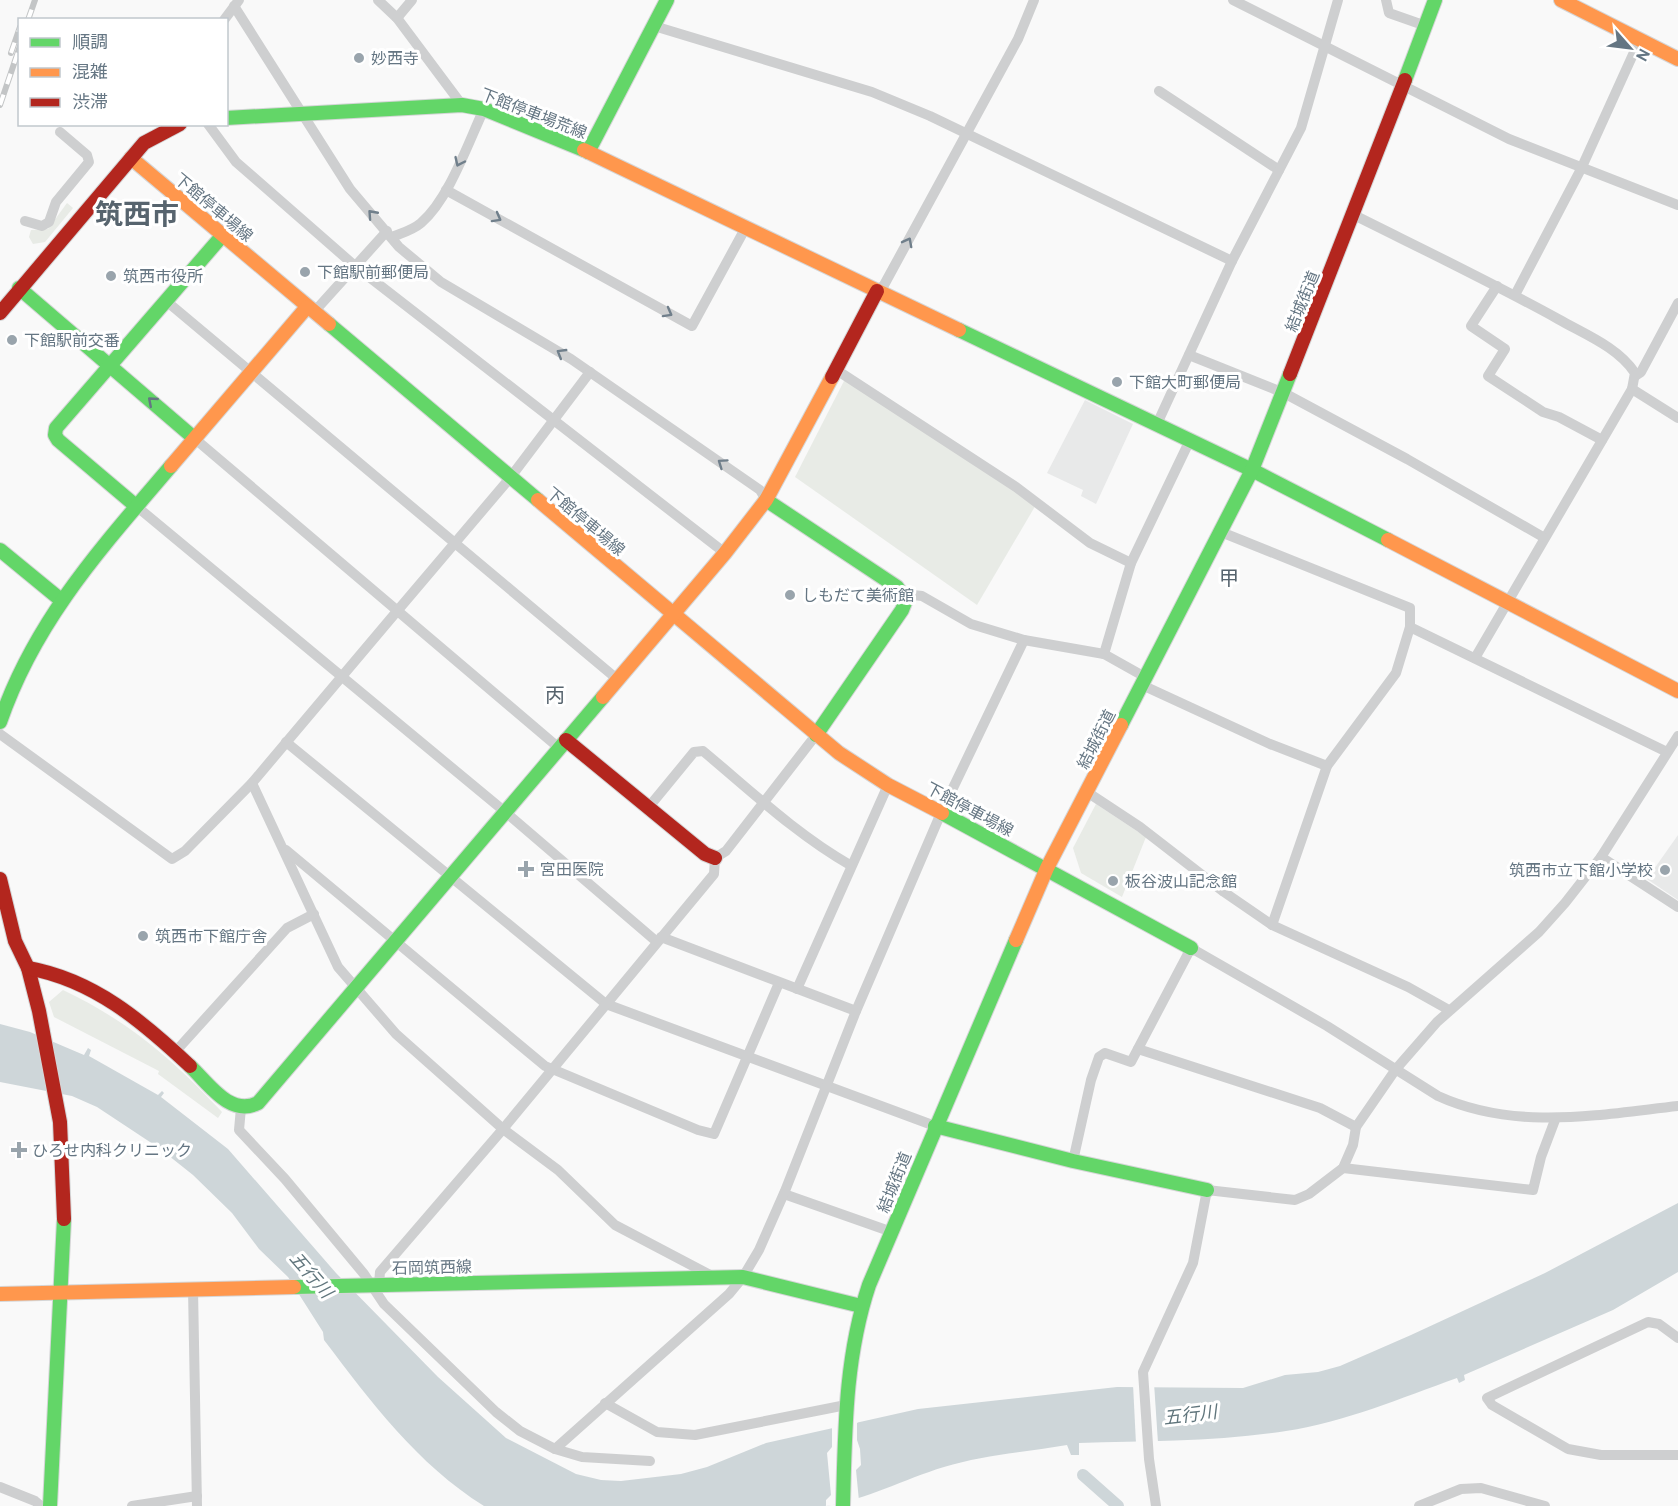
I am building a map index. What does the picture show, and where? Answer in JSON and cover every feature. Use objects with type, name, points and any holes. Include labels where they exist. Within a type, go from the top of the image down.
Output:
[{"type":"street","points":[[378,0],[397,18],[462,105]]},
{"type":"street","points":[[397,18],[412,0]]},
{"type":"street","name":"下館停車場荒線","points":[[228,118],[301,112],[462,105],[484,109],[588,152],[667,0]]},
{"type":"street","points":[[28,968],[54,971],[88,988],[139,1021],[176,1051],[232,1106],[241,1108],[258,1103],[725,553],[766,500],[877,291],[884,285],[1018,39],[1034,0]]},
{"type":"street","points":[[1233,0],[1509,139],[1678,205]]},
{"type":"street","points":[[1157,424],[1232,261],[1301,128],[1338,0]]},
{"type":"street","points":[[1386,0],[1389,13],[1425,26]]},
{"type":"street","name":"結城街道","points":[[843,1506],[849,1353],[861,1306],[935,1126],[1047,868],[1252,470],[1354,215],[1435,0]]},
{"type":"street","points":[[1561,0],[1579,4],[1678,59]]},
{"type":"street","points":[[225,18],[236,3],[350,189],[399,247],[441,282],[591,372],[760,490],[766,500],[905,594],[922,596],[971,624],[1024,640],[1104,654],[1143,681],[1270,744],[1327,766]]},
{"type":"street","points":[[654,26],[872,92],[930,116],[1232,261]]},
{"type":"street","points":[[1515,295],[1581,169],[1640,39]]},
{"type":"street","points":[[1159,91],[1280,170]]},
{"type":"street","points":[[0,722],[14,683],[34,642],[61,600],[136,506],[250,372],[389,234],[414,228],[423,222],[446,190],[484,109]]},
{"type":"street","points":[[0,313],[131,158],[157,134],[175,126]]},
{"type":"street","points":[[209,126],[236,162],[355,266],[553,422],[725,553]]},
{"type":"street","points":[[25,221],[42,226],[50,222],[56,202],[89,162],[87,155],[60,132]]},
{"type":"street","points":[[588,152],[1252,470],[1678,691]]},
{"type":"street","name":"下館停車場線","points":[[131,158],[816,735],[888,785],[1047,868],[1191,948]]},
{"type":"street","points":[[446,190],[692,326],[746,227]]},
{"type":"street","points":[[1354,215],[1515,295],[1626,358],[1635,373],[1632,389],[1543,537],[1475,658]]},
{"type":"street","points":[[222,236],[56,428],[55,435],[136,506],[659,939],[856,1011]]},
{"type":"street","points":[[1497,286],[1471,327],[1505,349],[1488,376],[1543,412],[1559,417],[1602,440]]},
{"type":"street","points":[[19,288],[398,610],[563,744],[705,854],[715,858]]},
{"type":"street","points":[[165,300],[617,680]]},
{"type":"street","points":[[1635,376],[1641,372],[1678,303]]},
{"type":"street","points":[[1189,355],[1284,393],[1543,537]]},
{"type":"street","points":[[835,369],[1017,487],[1090,543],[1131,563]]},
{"type":"street","points":[[0,734],[172,860],[185,851],[252,783],[510,478],[591,372]]},
{"type":"street","points":[[1632,389],[1678,418]]},
{"type":"street","points":[[1104,654],[1131,563],[1190,440]]},
{"type":"street","points":[[1221,532],[1410,608],[1410,627],[1396,673],[1327,766],[1272,925]]},
{"type":"street","points":[[2,556],[61,600]]},
{"type":"street","points":[[715,858],[726,851],[816,735],[902,610],[906,600],[905,594]]},
{"type":"street","points":[[1410,627],[1667,752]]},
{"type":"street","points":[[555,1449],[729,1294],[743,1277],[784,1194],[856,1011],[941,813],[1024,640]]},
{"type":"street","points":[[286,742],[606,1004],[935,1126],[1073,1161],[1206,1190],[1295,1200],[1309,1194],[1343,1168],[1353,1145],[1356,1127],[1396,1069],[1449,1010],[1539,932],[1601,857],[1678,736]]},
{"type":"street","points":[[648,808],[694,752],[703,751],[819,848],[850,865]]},
{"type":"street","points":[[252,783],[338,967],[405,1042],[503,1129],[558,1170],[615,1226],[715,1277]]},
{"type":"street","points":[[797,989],[850,865],[888,785]]},
{"type":"street","points":[[1087,792],[1140,827],[1224,892],[1272,925],[1408,987],[1449,1010]]},
{"type":"street","points":[[283,849],[545,1066],[698,1130],[714,1134],[779,984]]},
{"type":"street","points":[[1601,857],[1678,907]]},
{"type":"street","points":[[371,1284],[714,874],[715,858]]},
{"type":"street","points":[[0,879],[15,941],[28,968],[39,1011],[60,1115],[65,1219],[50,1506]]},
{"type":"street","points":[[176,1051],[287,928],[314,914]]},
{"type":"street","points":[[0,940],[15,941]]},
{"type":"street","points":[[1073,1161],[1091,1080],[1100,1057],[1105,1053],[1131,1062],[1191,948],[1327,1026],[1457,1105],[1532,1119],[1555,1120],[1678,1106]]},
{"type":"street","points":[[1138,1049],[1320,1108],[1356,1127]]},
{"type":"street","points":[[241,1108],[239,1130],[285,1179],[364,1274],[384,1304],[431,1352],[496,1412],[520,1431],[555,1449],[582,1457],[650,1461]]},
{"type":"street","points":[[1343,1168],[1533,1190],[1541,1157],[1555,1120]]},
{"type":"street","points":[[1156,1506],[1148,1451],[1143,1377],[1150,1351],[1193,1263],[1206,1190]]},
{"type":"street","points":[[784,1194],[892,1232]]},
{"type":"street","name":"石岡筑西線","points":[[0,1294],[743,1277],[861,1306]]},
{"type":"street","points":[[132,1506],[197,1501],[193,1289]]},
{"type":"street","points":[[1678,1338],[1659,1324],[1648,1322],[1487,1398],[1492,1405],[1568,1449],[1601,1455],[1678,1455]]},
{"type":"street","points":[[605,1403],[657,1432],[694,1435],[846,1408]]},
{"type":"street","points":[[0,1487],[35,1501],[41,1506]]},
{"type":"street","points":[[1419,1506],[1461,1489],[1481,1488],[1545,1506]]},
{"type":"shaded area","points":[[67,203],[73,208],[45,242],[33,244],[29,237],[31,230],[48,229]]},
{"type":"shaded area","points":[[845,379],[1037,503],[977,605],[795,477]]},
{"type":"shaded area","points":[[1085,400],[1133,424],[1096,504],[1081,496],[1083,490],[1047,473]]},
{"type":"shaded area","points":[[1096,804],[1146,837],[1122,897],[1081,873],[1073,848]]},
{"type":"shaded area","name":"筑西市立下館小学校","points":[[1678,835],[1678,900],[1647,879]]},
{"type":"shaded area","points":[[63,990],[109,1015],[149,1043],[222,1112],[218,1118],[158,1074],[159,1071],[54,1017],[49,1002]]},
{"type":"water","name":"五行川","points":[[0,1024],[30,1032],[84,1055],[88,1048],[91,1050],[89,1056],[158,1095],[162,1091],[164,1093],[161,1097],[228,1149],[336,1273],[438,1377],[506,1438],[576,1474],[601,1480],[621,1481],[681,1474],[707,1467],[766,1443],[918,1409],[1117,1387],[1243,1388],[1285,1375],[1318,1372],[1340,1366],[1545,1273],[1678,1203],[1678,1272],[1613,1310],[1464,1375],[1465,1380],[1459,1383],[1457,1378],[1373,1409],[1308,1427],[1260,1435],[1209,1439],[1079,1443],[1079,1455],[1071,1455],[1067,1445],[989,1457],[944,1467],[855,1499],[825,1506],[484,1506],[437,1471],[378,1409],[324,1340],[323,1332],[288,1277],[259,1249],[232,1213],[193,1175],[159,1148],[97,1107],[72,1096],[0,1082]]},
{"type":"pier","points":[[1154,1383],[1158,1443],[1136,1444],[1133,1384]]},
{"type":"pier","points":[[861,1418],[857,1423],[861,1465],[856,1470],[859,1501],[826,1506],[826,1500],[831,1495],[827,1453],[832,1447],[832,1425]]},
{"type":"waterway","points":[[1083,1475],[1118,1506]]},
{"type":"railway","points":[[29,18],[35,0]]},
{"type":"railway","points":[[11,53],[18,33]]},
{"type":"railway","points":[[0,105],[18,52]]},
{"type":"traffic: fast","points":[[588,152],[667,0]]},
{"type":"traffic: fast","points":[[1405,80],[1435,0]]},
{"type":"traffic: fast","points":[[228,118],[462,105],[484,109],[584,150]]},
{"type":"traffic: fast","points":[[136,506],[58,440],[55,435],[56,428],[222,236]]},
{"type":"traffic: fast","points":[[19,288],[194,438]]},
{"type":"traffic: fast","points":[[329,324],[538,500]]},
{"type":"traffic: fast","points":[[959,330],[1252,470],[1388,540]]},
{"type":"traffic: fast","points":[[1121,725],[1252,470],[1290,374]]},
{"type":"traffic: fast","points":[[0,722],[32,650],[51,618],[96,556],[171,466]]},
{"type":"traffic: fast","points":[[766,500],[897,587],[906,600],[902,610],[816,735]]},
{"type":"traffic: fast","points":[[0,550],[61,600]]},
{"type":"traffic: fast","points":[[190,1066],[212,1089],[229,1102],[238,1106],[258,1103],[603,697]]},
{"type":"traffic: fast","points":[[942,813],[1191,948]]},
{"type":"traffic: fast","points":[[843,1506],[846,1422],[851,1367],[855,1339],[869,1285],[1016,940]]},
{"type":"traffic: fast","points":[[935,1126],[1073,1161],[1207,1190]]},
{"type":"traffic: fast","points":[[50,1506],[64,1219]]},
{"type":"traffic: fast","points":[[294,1287],[743,1277],[861,1306]]},
{"type":"traffic: slow","points":[[1561,0],[1678,59]]},
{"type":"traffic: slow","points":[[584,150],[959,330]]},
{"type":"traffic: slow","points":[[131,158],[329,324]]},
{"type":"traffic: slow","points":[[171,466],[307,307]]},
{"type":"traffic: slow","points":[[603,697],[725,553],[766,500],[832,377]]},
{"type":"traffic: slow","points":[[538,500],[839,753],[888,785],[942,813]]},
{"type":"traffic: slow","points":[[1388,540],[1678,691]]},
{"type":"traffic: slow","points":[[1016,940],[1047,868],[1121,725]]},
{"type":"traffic: slow","points":[[0,1294],[294,1287]]},
{"type":"traffic: jam","points":[[1290,374],[1405,80]]},
{"type":"traffic: jam","points":[[0,313],[144,143],[176,126]]},
{"type":"traffic: jam","points":[[832,377],[877,291]]},
{"type":"traffic: jam","points":[[566,740],[705,854],[715,858]]},
{"type":"traffic: jam","points":[[0,879],[15,941],[28,968],[39,1011],[60,1122],[64,1219]]},
{"type":"traffic: jam","points":[[28,968],[52,974],[96,992],[135,1018],[190,1066]]},
{"type":"place","name":"妙西寺","points":[[359,58]]},
{"type":"place","name":"下館駅前郵便局","points":[[305,272]]},
{"type":"place","name":"筑西市役所","points":[[111,276]]},
{"type":"place","name":"下館駅前交番","points":[[12,340]]},
{"type":"place","name":"下館大町郵便局","points":[[1117,382]]},
{"type":"place","name":"しもだて美術館","points":[[790,595]]},
{"type":"place","name":"宮田医院","points":[[526,869]]},
{"type":"place","name":"筑西市立下館小学校","points":[[1665,870]]},
{"type":"place","name":"板谷波山記念館","points":[[1113,881]]},
{"type":"place","name":"筑西市下館庁舎","points":[[143,936]]},
{"type":"place","name":"ひろせ内科クリニック","points":[[19,1150]]},
{"type":"district","name":"筑西市","points":[[137,214]]},
{"type":"district","name":"甲","points":[[1229,578]]},
{"type":"district","name":"丙","points":[[555,695]]}]
